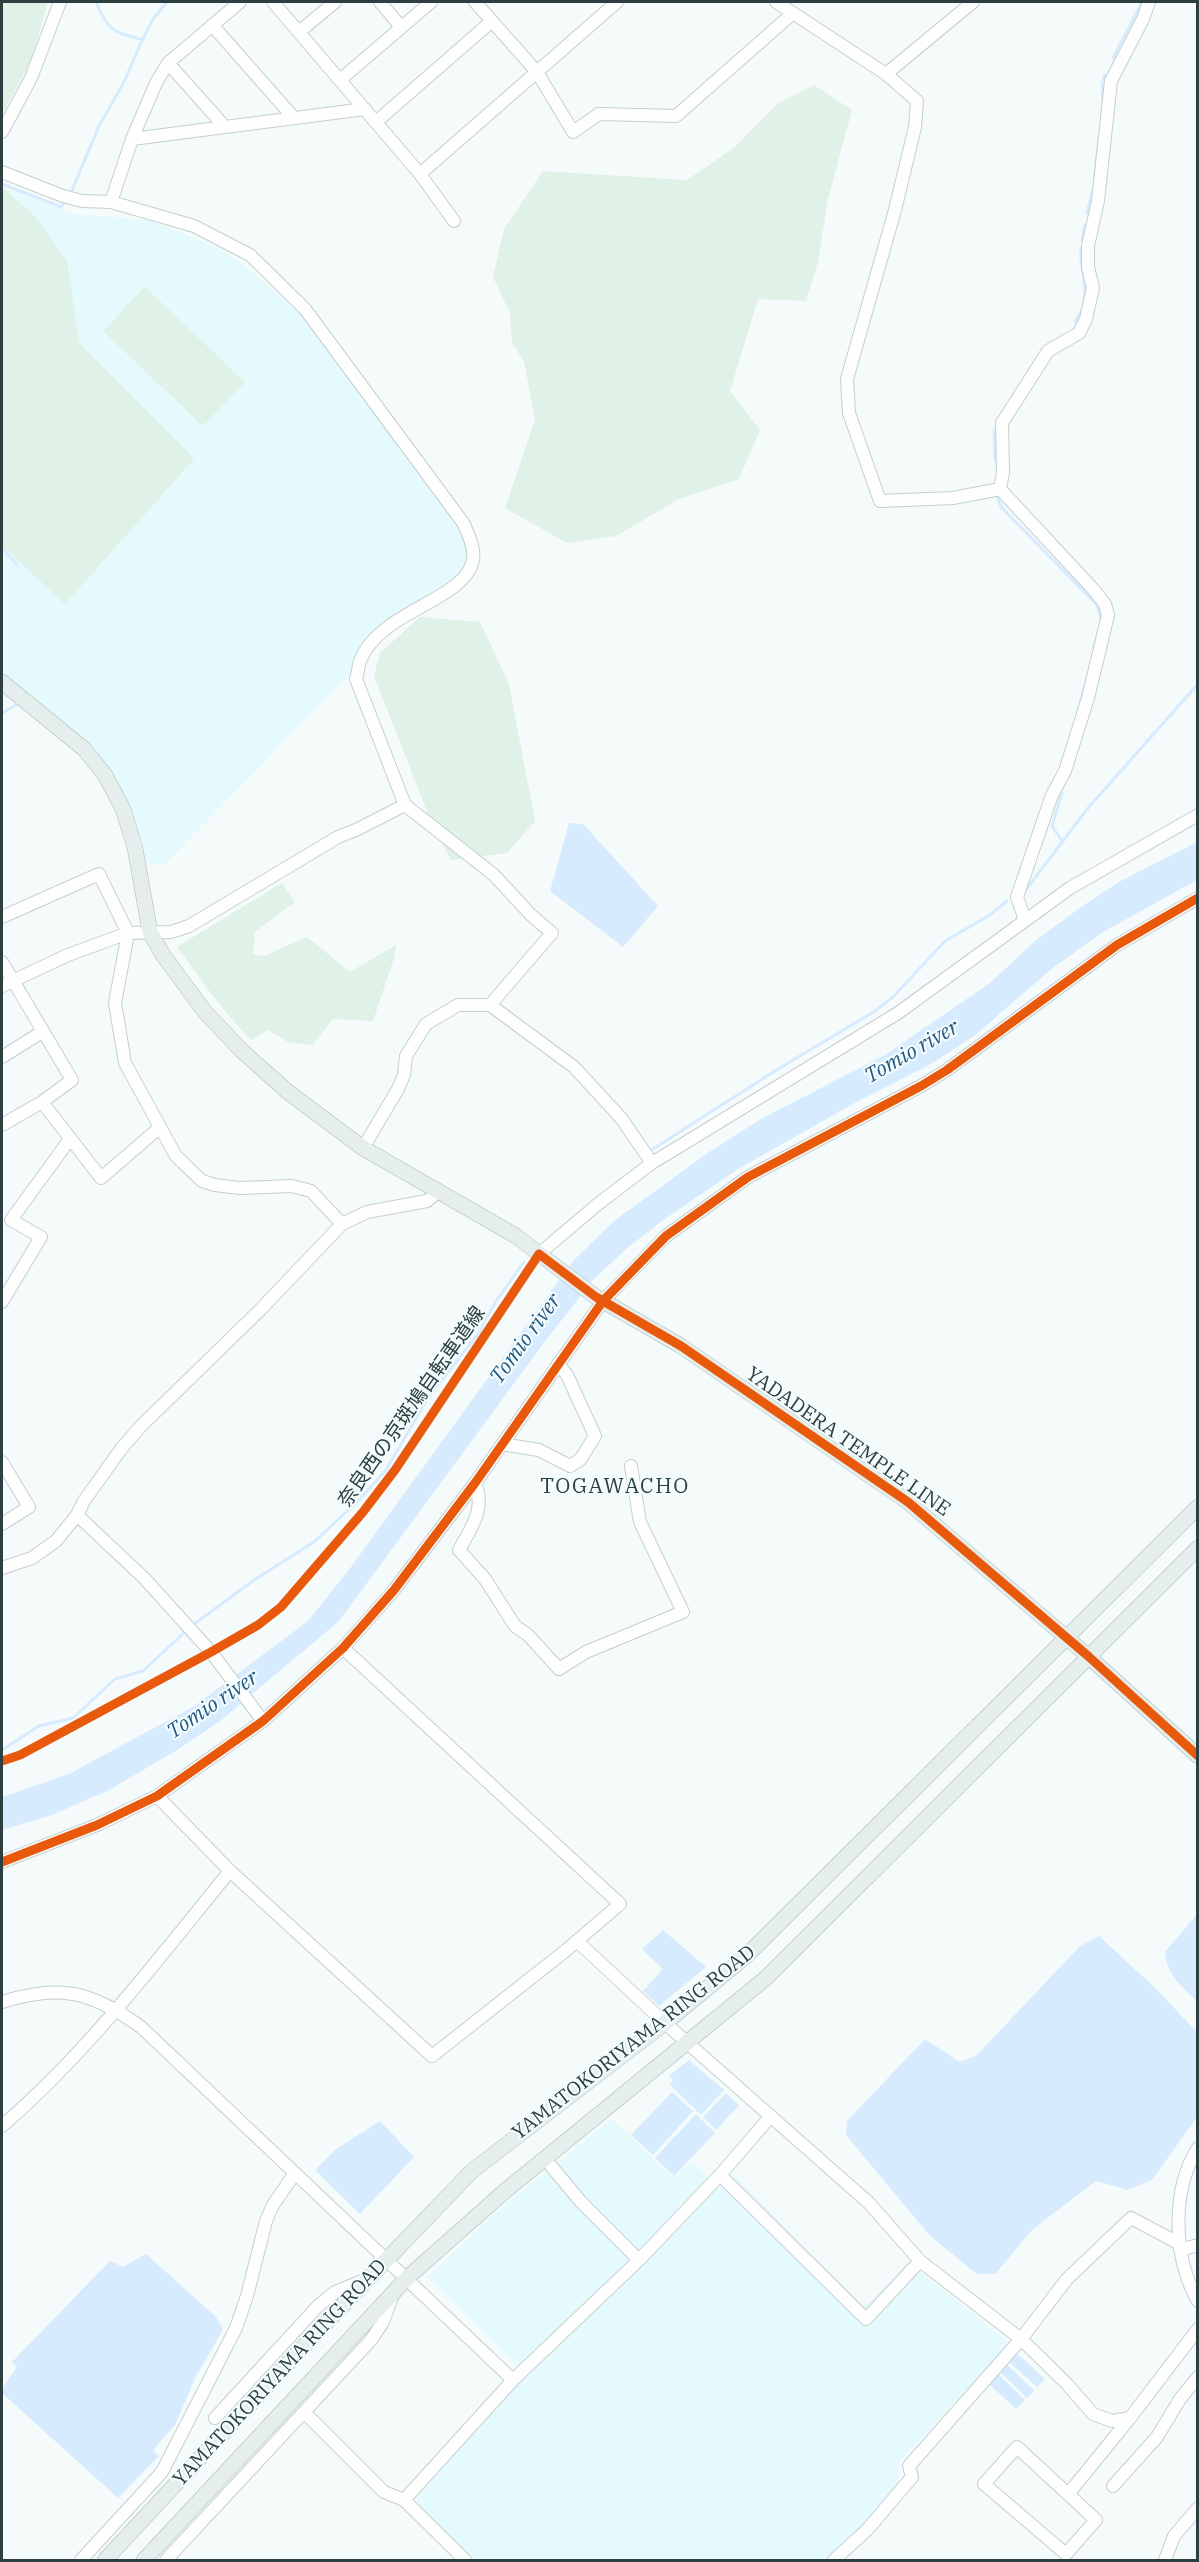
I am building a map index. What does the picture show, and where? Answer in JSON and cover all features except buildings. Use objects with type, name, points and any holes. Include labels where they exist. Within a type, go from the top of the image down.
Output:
[{"type":"main road","name":"YADADERA TEMPLE LINE","points":[[2,682],[84,749],[105,775],[123,808],[135,848],[150,932],[163,955],[198,1003],[242,1051],[288,1092],[363,1148],[516,1236],[599,1299],[681,1346],[908,1502],[1088,1656],[1197,1756]]},
{"type":"main road","name":"YAMATOKORIYAMA RING ROAD","points":[[105,2560],[472,2171],[665,2023],[747,1956],[1197,1507]]},
{"type":"main road","name":"YAMATOKORIYAMA RING ROAD","points":[[144,2560],[407,2278],[505,2191],[546,2160],[766,1978],[1197,1548]]},
{"type":"street","points":[[2,132],[31,78],[60,2]]},
{"type":"street","points":[[111,202],[132,139],[156,83],[168,63],[240,2]]},
{"type":"street","points":[[273,2],[420,174],[454,221]]},
{"type":"street","points":[[299,32],[335,2]]},
{"type":"street","points":[[380,2],[401,27]]},
{"type":"street","points":[[340,80],[431,2]]},
{"type":"street","points":[[475,2],[537,72],[573,132],[599,114],[676,116],[792,14]]},
{"type":"street","points":[[420,174],[617,2]]},
{"type":"street","points":[[776,2],[886,74],[918,101],[895,210],[847,380],[849,412],[880,501],[953,498],[1000,489]]},
{"type":"street","points":[[886,74],[973,2]]},
{"type":"street","points":[[1000,489],[1003,472],[1002,423],[1048,351],[1079,333],[1086,319],[1093,288],[1088,267],[1088,246],[1098,201],[1111,81],[1143,19],[1149,2]]},
{"type":"street","points":[[376,122],[492,21]]},
{"type":"street","points":[[212,25],[294,118]]},
{"type":"street","points":[[168,63],[225,127]]},
{"type":"street","points":[[132,139],[365,109]]},
{"type":"street","points":[[2,171],[68,198],[111,202],[194,226],[250,255],[305,309],[465,524],[473,546],[474,558],[469,572],[457,587],[403,615],[381,632],[360,660],[356,679],[405,805],[494,875],[531,915],[552,933],[490,1005]]},
{"type":"street","points":[[1000,489],[1099,597],[1105,604],[1108,615],[1088,698],[1065,771],[1052,795],[1017,897],[1025,920]]},
{"type":"street","points":[[7,983],[68,955],[128,933],[171,932],[189,926],[338,837],[358,830],[405,805]]},
{"type":"street","points":[[545,1258],[598,1204],[652,1163],[898,1013],[1070,888],[1197,815]]},
{"type":"street","points":[[2,917],[99,874],[128,933],[115,1003],[125,1063],[176,1156],[202,1180],[215,1185],[240,1188],[292,1186],[310,1191],[342,1224]]},
{"type":"street","points":[[2,1862],[97,1825],[157,1796],[263,1721],[343,1648],[394,1590],[475,1483],[558,1364],[599,1299],[666,1236],[748,1177],[947,1070],[1117,945],[1197,898]]},
{"type":"street","points":[[2,962],[7,983],[72,1080],[42,1102],[2,1125]]},
{"type":"street","points":[[363,1148],[398,1089],[404,1075],[406,1056],[426,1024],[458,1005],[490,1005],[574,1067],[621,1118],[652,1163]]},
{"type":"street","points":[[2,1057],[42,1032]]},
{"type":"street","points":[[42,1102],[101,1178],[159,1128]]},
{"type":"street","points":[[2,1302],[5,1286],[41,1238],[11,1220],[70,1138]]},
{"type":"street","points":[[2,1568],[32,1558],[56,1541],[77,1515],[84,1501],[121,1449],[141,1426],[261,1309],[342,1224],[367,1212],[427,1201],[439,1191]]},
{"type":"street","points":[[502,1444],[539,1450],[570,1466],[580,1460],[596,1436],[567,1375],[558,1364]]},
{"type":"street","points":[[2,1462],[29,1507],[2,1524]]},
{"type":"street","points":[[475,1483],[479,1493],[479,1514],[459,1550],[485,1579],[515,1626],[528,1635],[559,1669],[586,1652],[682,1612],[640,1522],[631,1466]]},
{"type":"street","points":[[77,1515],[144,1578],[219,1663],[263,1721]]},
{"type":"street","points":[[157,1796],[230,1871],[432,2056],[620,1904],[343,1648]]},
{"type":"street","points":[[2,2126],[25,2106],[117,2009],[230,1871]]},
{"type":"street","points":[[577,1941],[686,2042],[869,2204],[920,2261],[1021,2339],[1067,2384],[1088,2409],[1106,2420],[1118,2421],[1130,2418]]},
{"type":"street","points":[[2,2002],[20,1996],[60,1992],[100,2000],[117,2009],[141,2027],[388,2258],[513,2380]]},
{"type":"street","points":[[404,2500],[513,2380],[639,2260],[720,2175],[770,2117]]},
{"type":"street","points":[[1197,2148],[1186,2177],[1180,2204],[1180,2247],[1185,2273],[1197,2301]]},
{"type":"street","points":[[546,2160],[581,2202],[639,2260]]},
{"type":"street","points":[[81,2560],[162,2472],[236,2328],[247,2296],[266,2222],[273,2205],[295,2173]]},
{"type":"street","points":[[720,2175],[866,2319],[920,2261]]},
{"type":"street","points":[[834,2560],[867,2530],[912,2477],[909,2466],[1021,2339],[1067,2280],[1131,2218],[1180,2247],[1197,2245]]},
{"type":"street","points":[[215,2418],[318,2306],[335,2292],[368,2279]]},
{"type":"street","points":[[166,2560],[371,2340],[383,2322],[393,2293]]},
{"type":"street","points":[[1069,2493],[1130,2418],[1197,2329]]},
{"type":"street","points":[[1113,2486],[1158,2437],[1180,2399],[1197,2377]]},
{"type":"street","points":[[305,2413],[384,2492],[404,2500],[465,2560]]},
{"type":"street","points":[[1106,2420],[1109,2430],[1107,2446]]},
{"type":"street","points":[[1017,2447],[1069,2493],[1096,2520],[1066,2554],[984,2484],[1017,2447]]},
{"type":"street","points":[[1165,2560],[1174,2536],[1197,2508]]},
{"type":"shaded area","points":[[2,2],[48,2],[31,61],[2,115]]},
{"type":"shaded area","points":[[814,85],[852,110],[828,199],[818,262],[806,301],[758,299],[730,391],[760,430],[739,479],[679,499],[616,536],[567,543],[505,508],[535,420],[524,361],[512,343],[510,313],[493,277],[504,229],[543,171],[687,180],[735,147],[778,103]]},
{"type":"shaded area","points":[[2,187],[73,214],[147,220],[215,246],[243,264],[310,323],[364,399],[454,515],[469,548],[465,572],[365,646],[346,678],[163,866],[144,861],[130,804],[99,760],[2,679]]},
{"type":"shaded area","points":[[2,189],[5,189],[35,217],[67,261],[79,343],[194,459],[65,604],[2,546]]},
{"type":"shaded area","points":[[145,287],[245,382],[203,426],[103,331]]},
{"type":"shaded area","points":[[420,617],[480,622],[509,684],[535,821],[507,853],[451,860],[430,819],[374,676],[380,653]]},
{"type":"shaded area","points":[[282,883],[295,902],[255,932],[253,954],[264,956],[307,937],[350,972],[396,945],[394,958],[373,1021],[333,1019],[312,1045],[288,1042],[268,1030],[252,1040],[222,1007],[177,947]]},
{"type":"shaded area","points":[[612,2119],[674,2179],[691,2162],[708,2177],[722,2163],[862,2305],[868,2304],[908,2262],[1007,2341],[1006,2348],[898,2463],[899,2475],[896,2489],[881,2510],[829,2560],[475,2560],[419,2505],[417,2498],[420,2493],[526,2375],[427,2277],[500,2209]]},
{"type":"water","points":[[569,823],[583,824],[658,906],[623,947],[550,891]]},
{"type":"water","name":"Tomio river","points":[[1197,842],[1197,880],[1103,932],[1054,967],[974,1036],[931,1064],[860,1100],[738,1169],[662,1221],[626,1249],[593,1280],[543,1344],[339,1621],[220,1721],[177,1750],[109,1790],[52,1815],[2,1830],[2,1797],[69,1774],[193,1707],[308,1621],[348,1571],[573,1261],[614,1221],[709,1152],[761,1119],[885,1055],[990,983],[1035,941],[1119,882]]},
{"type":"water","points":[[1197,1914],[1197,2001],[1168,1967],[1165,1952]]},
{"type":"water","points":[[663,1930],[706,1967],[659,2006],[643,1991],[663,1969],[642,1949]]},
{"type":"water","points":[[1099,1936],[1154,1987],[1197,2032],[1197,2117],[1152,2180],[1128,2190],[1096,2181],[1033,2229],[995,2274],[977,2274],[930,2236],[846,2135],[847,2121],[925,2039],[960,2062],[977,2055],[1080,1946]]},
{"type":"water","points":[[689,2060],[724,2090],[701,2115],[670,2085],[673,2081],[669,2076]]},
{"type":"water","points":[[672,2092],[693,2111],[653,2155],[631,2135]]},
{"type":"water","points":[[726,2093],[739,2105],[716,2130],[703,2117]]},
{"type":"water","points":[[696,2114],[715,2133],[674,2176],[655,2158]]},
{"type":"water","points":[[380,2121],[414,2157],[360,2214],[315,2170],[335,2150]]},
{"type":"water","points":[[146,2254],[216,2317],[223,2330],[195,2378],[175,2425],[153,2450],[159,2456],[118,2498],[2,2393],[2,2389],[17,2367],[12,2362],[110,2261],[123,2267]]},
{"type":"water","points":[[1016,2355],[1045,2379],[1037,2387],[1009,2362]]},
{"type":"water","points":[[1007,2365],[1034,2390],[1027,2398],[1000,2372]]},
{"type":"water","points":[[998,2374],[1025,2400],[1016,2409],[989,2384]]},
{"type":"waterway","points":[[96,2],[108,25],[118,32],[143,40]]},
{"type":"waterway","points":[[70,195],[99,126],[124,82],[153,19],[167,2]]},
{"type":"waterway","points":[[1113,58],[1142,2]]},
{"type":"waterway","points":[[1103,103],[1102,82],[1105,75]]},
{"type":"waterway","points":[[1094,181],[1099,139]]},
{"type":"waterway","points":[[2,184],[61,207],[66,200]]},
{"type":"waterway","points":[[1087,213],[1092,192]]},
{"type":"waterway","points":[[1082,240],[1085,225]]},
{"type":"waterway","points":[[1081,248],[1084,302]]},
{"type":"waterway","points":[[1075,322],[1083,308]]},
{"type":"waterway","points":[[994,430],[995,460]]},
{"type":"waterway","points":[[996,495],[1002,508],[1097,605],[1101,618]]},
{"type":"waterway","points":[[2,548],[18,566]]},
{"type":"waterway","points":[[1094,647],[1097,636]]},
{"type":"waterway","points":[[1076,718],[1087,678]]},
{"type":"waterway","points":[[1025,891],[1088,808],[1198,684]]},
{"type":"waterway","points":[[2,713],[16,705]]},
{"type":"waterway","points":[[1062,793],[1052,826],[1062,841]]},
{"type":"waterway","points":[[653,1149],[778,1069],[872,1013],[893,997],[945,941],[990,915],[1007,901]]},
{"type":"waterway","points":[[193,1625],[254,1580],[314,1542],[360,1499],[386,1470],[428,1398],[478,1334],[496,1301],[524,1262]]},
{"type":"waterway","points":[[2,1750],[39,1726],[73,1718],[115,1679],[143,1671],[188,1629]]},
{"type":"cycle path","points":[[2,1862],[97,1825],[157,1796],[263,1721],[343,1648],[394,1590],[475,1483],[603,1301],[666,1236],[748,1177],[947,1070],[1117,945],[1198,898]]},
{"type":"cycle path","name":"奈良西の京斑鳩自転車道線","points":[[2,1761],[20,1755],[211,1652],[258,1625],[281,1607],[363,1512],[395,1470],[539,1254],[596,1297],[681,1346],[908,1502],[1088,1656],[1198,1756]]},
{"type":"district","name":"TOGAWACHO","points":[[615,1487]]}]
